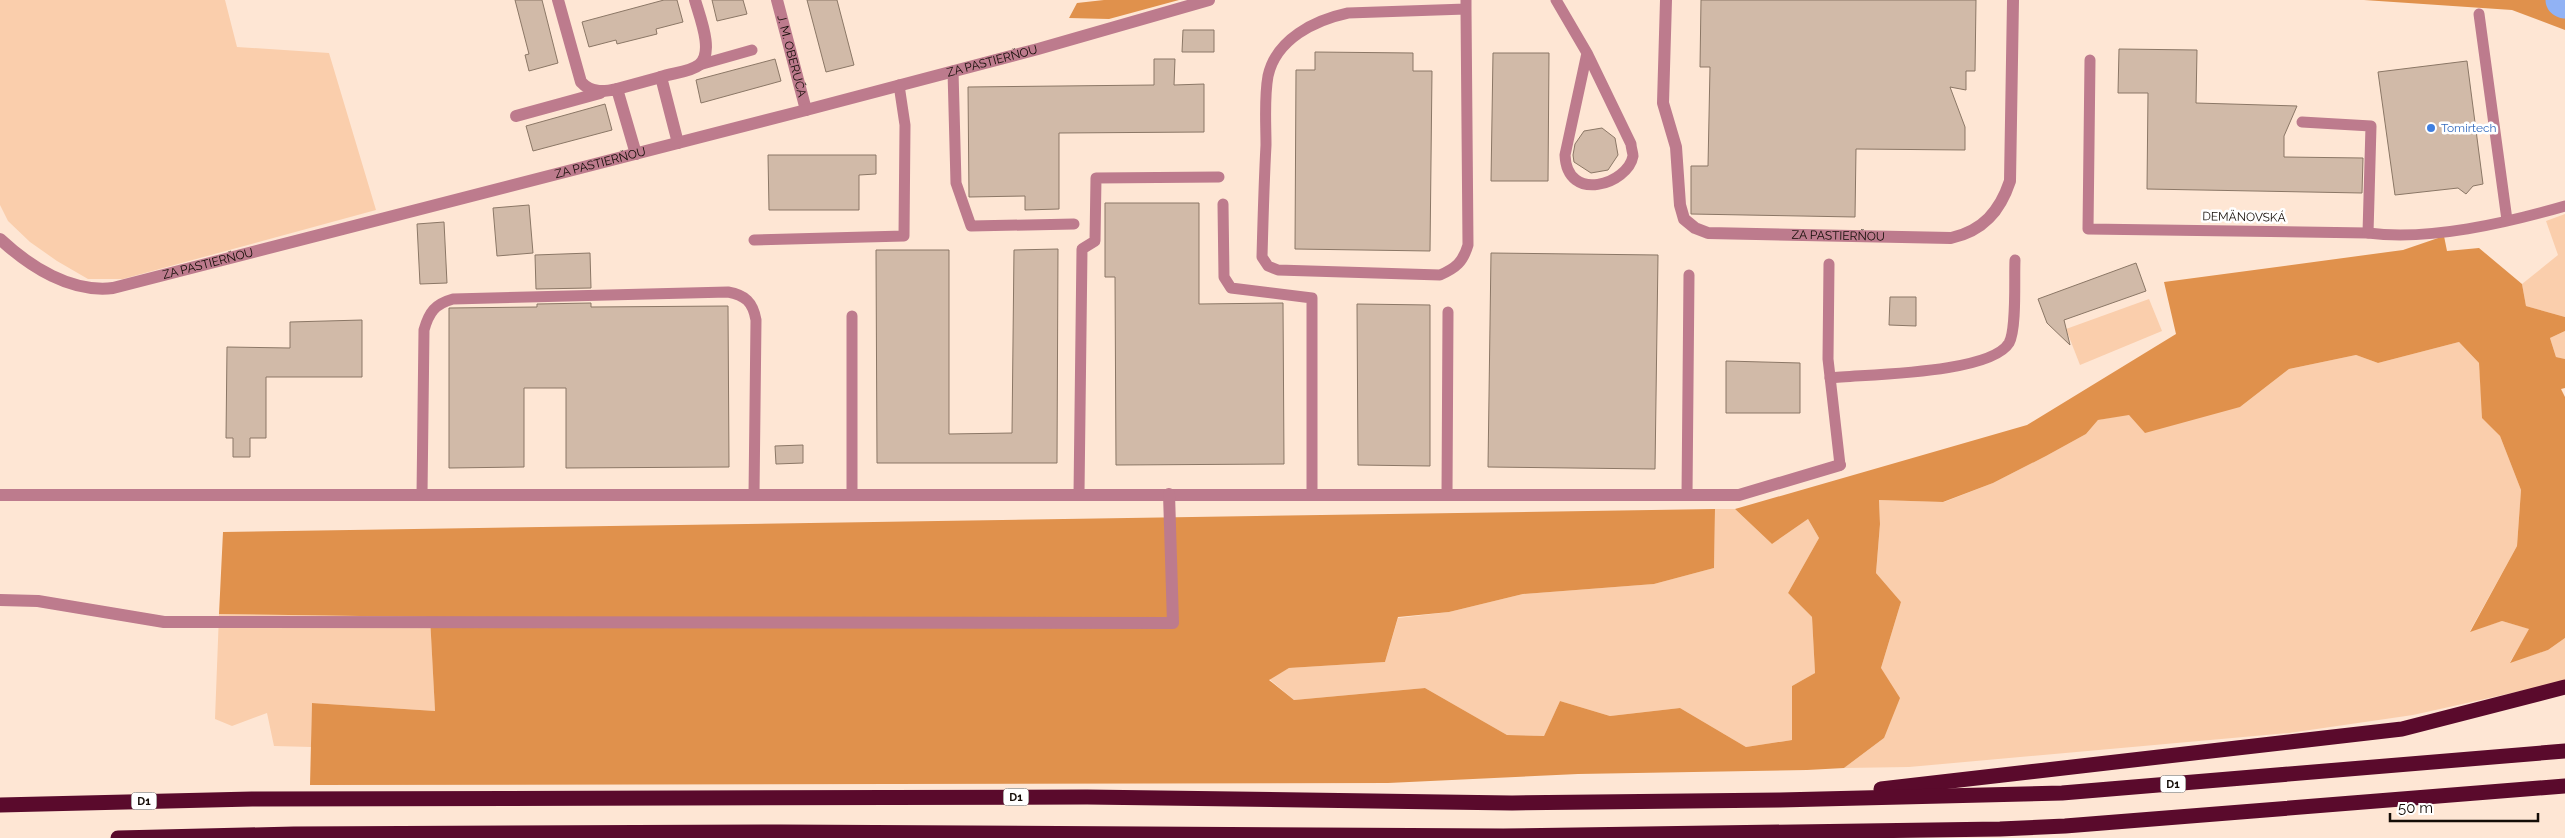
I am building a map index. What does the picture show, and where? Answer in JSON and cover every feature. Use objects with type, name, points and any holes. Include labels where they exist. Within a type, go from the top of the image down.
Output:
[{"type":"highway","points":[[1780,800],[2256,747],[2402,728],[2565,687]]},
{"type":"highway","name":"D1","points":[[0,805],[252,799],[1048,797],[1512,803],[1780,800],[2062,793],[2565,751]]},
{"type":"highway","points":[[118,838],[294,834],[770,832],[1503,836],[2000,829],[2113,823],[2565,786]]},
{"type":"highway","points":[[2000,829],[2047,838]]},
{"type":"street","points":[[558,0],[581,82],[590,90],[611,90]]},
{"type":"street","points":[[516,116],[699,65],[704,59],[706,41],[695,0]]},
{"type":"street","name":"J. M. OBERUČA","points":[[776,0],[806,110]]},
{"type":"street","name":"ZA PASTIERŇOU","points":[[0,239],[38,267],[68,283],[92,289],[113,288],[954,72],[1209,0]]},
{"type":"street","name":"ZA PASTIERŇOU","points":[[1666,0],[1664,113],[1676,147],[1680,205],[1684,219],[1695,228],[1708,233],[1951,238],[1977,228],[1990,218],[2000,208],[2010,181],[2013,0]]},
{"type":"street","points":[[661,76],[678,143]]},
{"type":"street","points":[[611,90],[636,154]]},
{"type":"street","points":[[0,495],[1739,495],[1840,466]]},
{"type":"street","points":[[0,600],[38,601],[164,622],[1172,623],[1169,494]]},
{"type":"lane","points":[[1556,0],[1586,53],[1631,144],[1633,156],[1626,170],[1610,182],[1582,184],[1572,180],[1566,168],[1565,155],[1586,53]]},
{"type":"lane","points":[[1466,4],[1468,245],[1464,259],[1454,269],[1440,275],[1278,270],[1268,266],[1262,257],[1268,76],[1285,45],[1298,33],[1330,17],[1348,13],[1466,4]]},
{"type":"lane","points":[[2479,14],[2507,220]]},
{"type":"lane","points":[[699,65],[752,50]]},
{"type":"lane","name":"DEMÄNOVSKÁ","points":[[2090,60],[2088,229],[2368,233],[2386,235],[2428,233],[2507,220],[2565,206]]},
{"type":"lane","points":[[954,72],[956,183],[971,226],[1074,224]]},
{"type":"lane","points":[[754,240],[904,236],[905,125],[899,86]]},
{"type":"lane","points":[[2302,122],[2371,126],[2368,233]]},
{"type":"lane","points":[[1079,494],[1082,249],[1095,241],[1096,178],[1219,177]]},
{"type":"lane","points":[[1224,204],[1224,278],[1231,288],[1312,298],[1312,494]]},
{"type":"lane","points":[[1830,378],[1966,366],[1998,354],[2009,343],[2013,328],[2015,260]]},
{"type":"lane","points":[[1828,264],[1828,359],[1840,466]]},
{"type":"lane","points":[[1687,495],[1689,275]]},
{"type":"lane","points":[[422,495],[424,330],[432,308],[442,302],[453,299],[728,292],[739,294],[749,300],[754,309],[756,320],[754,494]]},
{"type":"lane","points":[[1447,494],[1448,312]]},
{"type":"lane","points":[[852,316],[852,494]]},
{"type":"shaded area","points":[[0,0],[225,0],[237,47],[329,53],[376,210],[123,279],[88,279],[30,242],[8,221],[0,205]]},
{"type":"shaded area","points":[[1104,0],[1179,0],[1109,19],[1069,18],[1077,3]]},
{"type":"shaded area","points":[[2364,0],[2565,0],[2565,30],[2512,10]]},
{"type":"shaded area","points":[[2565,214],[2565,317],[2526,306],[2522,284],[2558,255],[2546,221]]},
{"type":"shaded area","points":[[2444,236],[2447,251],[2479,248],[2522,284],[2526,306],[2565,317],[2565,331],[2550,338],[2556,357],[2565,359],[2565,388],[2561,389],[2565,397],[2565,638],[2548,650],[2510,663],[2529,629],[2502,621],[2470,632],[2517,546],[2521,490],[2500,436],[2482,418],[2479,363],[2459,342],[2378,363],[2356,355],[2289,369],[2240,407],[2145,433],[2129,415],[2098,420],[2086,434],[2046,456],[1993,483],[1943,502],[1879,500],[1880,524],[1876,573],[1901,602],[1881,668],[1900,698],[1884,738],[1844,768],[1578,774],[1388,783],[310,785],[312,703],[435,711],[430,617],[219,614],[223,532],[1715,509],[1714,568],[1654,584],[1523,594],[1449,612],[1398,617],[1385,662],[1289,668],[1269,680],[1294,700],[1425,688],[1507,735],[1544,736],[1560,701],[1610,716],[1680,708],[1746,747],[1792,740],[1792,686],[1815,673],[1812,617],[1788,593],[1819,538],[1808,519],[1772,544],[1735,509],[2027,425],[2176,334],[2164,282],[2403,250]]},
{"type":"shaded area","points":[[2149,299],[2162,331],[2080,365],[2066,329]]},
{"type":"shaded area","points":[[2565,331],[2565,359],[2556,357],[2550,338]]},
{"type":"shaded area","points":[[2459,342],[2479,363],[2483,418],[2500,436],[2521,490],[2517,546],[2470,631],[2502,621],[2530,629],[2510,662],[2548,650],[2565,638],[2565,681],[2413,715],[2289,733],[1909,767],[1844,768],[1884,738],[1881,668],[1901,602],[1876,573],[1880,524],[1879,500],[1944,502],[1993,483],[2046,456],[2086,434],[2098,420],[2129,414],[2240,407],[2289,369],[2356,355],[2378,363]]},
{"type":"shaded area","points":[[1715,509],[1735,509],[1772,544],[1808,519],[1819,538],[1788,593],[1812,617],[1815,673],[1792,686],[1792,740],[1746,747],[1680,708],[1610,716],[1560,701],[1544,736],[1507,735],[1425,688],[1294,700],[1269,679],[1289,668],[1385,662],[1398,618],[1449,612],[1523,594],[1654,584],[1714,568]]},
{"type":"shaded area","points":[[219,614],[430,617],[435,711],[312,703],[311,747],[274,746],[267,713],[232,726],[215,719]]},
{"type":"building","points":[[515,0],[542,0],[558,63],[529,71],[525,55],[529,54]]},
{"type":"building","points":[[664,0],[677,0],[683,22],[656,29],[657,34],[617,44],[616,40],[589,47],[582,22]]},
{"type":"building","points":[[712,0],[743,0],[747,14],[717,21]]},
{"type":"building","points":[[807,0],[837,0],[854,65],[826,72]]},
{"type":"building","points":[[1701,0],[1976,0],[1975,71],[1966,71],[1966,90],[1950,87],[1965,127],[1965,150],[1856,149],[1855,217],[1691,214],[1691,166],[1708,166],[1710,67],[1700,67]]},
{"type":"building","points":[[1183,30],[1214,30],[1214,52],[1182,52]]},
{"type":"building","points":[[2119,49],[2197,50],[2196,103],[2297,106],[2284,136],[2284,157],[2363,158],[2362,193],[2147,189],[2148,93],[2118,93]]},
{"type":"building","points":[[1315,52],[1413,53],[1413,71],[1432,71],[1430,251],[1295,249],[1296,70],[1315,70]]},
{"type":"building","points":[[1493,53],[1549,53],[1548,181],[1491,181]]},
{"type":"building","points":[[775,59],[781,81],[701,103],[696,80]]},
{"type":"building","points":[[1154,59],[1175,59],[1174,85],[1204,84],[1204,132],[1059,133],[1059,209],[1025,210],[1025,196],[969,197],[968,87],[1154,85]]},
{"type":"building","name":"Tomirtech","points":[[2467,61],[2483,184],[2473,186],[2466,194],[2458,188],[2395,195],[2378,72]]},
{"type":"building","points":[[605,104],[612,130],[533,151],[526,126]]},
{"type":"building","points":[[1602,128],[1615,138],[1618,155],[1608,170],[1591,173],[1574,162],[1575,144],[1584,131]]},
{"type":"building","points":[[768,155],[876,155],[876,174],[859,175],[859,210],[769,210]]},
{"type":"building","points":[[1105,203],[1199,203],[1199,304],[1283,303],[1284,464],[1116,465],[1115,277],[1105,277]]},
{"type":"building","points":[[529,205],[533,253],[497,256],[493,208]]},
{"type":"building","points":[[444,222],[447,283],[420,284],[417,224]]},
{"type":"building","points":[[1058,249],[1057,463],[877,463],[876,250],[949,250],[949,434],[1012,433],[1014,250]]},
{"type":"building","points":[[590,253],[591,288],[536,289],[535,255]]},
{"type":"building","points":[[1491,253],[1658,255],[1655,469],[1488,467]]},
{"type":"building","points":[[2136,263],[2146,291],[2064,320],[2070,345],[2047,323],[2038,299]]},
{"type":"building","points":[[1890,297],[1916,297],[1916,326],[1889,325]]},
{"type":"building","points":[[591,303],[591,307],[728,306],[729,467],[566,468],[566,388],[524,388],[524,467],[449,468],[449,308],[537,307],[537,304]]},
{"type":"building","points":[[1357,304],[1430,305],[1430,466],[1358,465]]},
{"type":"building","points":[[362,320],[362,377],[266,377],[266,438],[250,438],[250,457],[233,457],[233,438],[226,438],[227,347],[290,348],[290,322]]},
{"type":"building","points":[[1726,361],[1800,363],[1800,413],[1726,413]]},
{"type":"building","points":[[803,445],[803,463],[776,464],[775,446]]},
{"type":"place","name":"Tomirtech","points":[[2431,128]]}]
